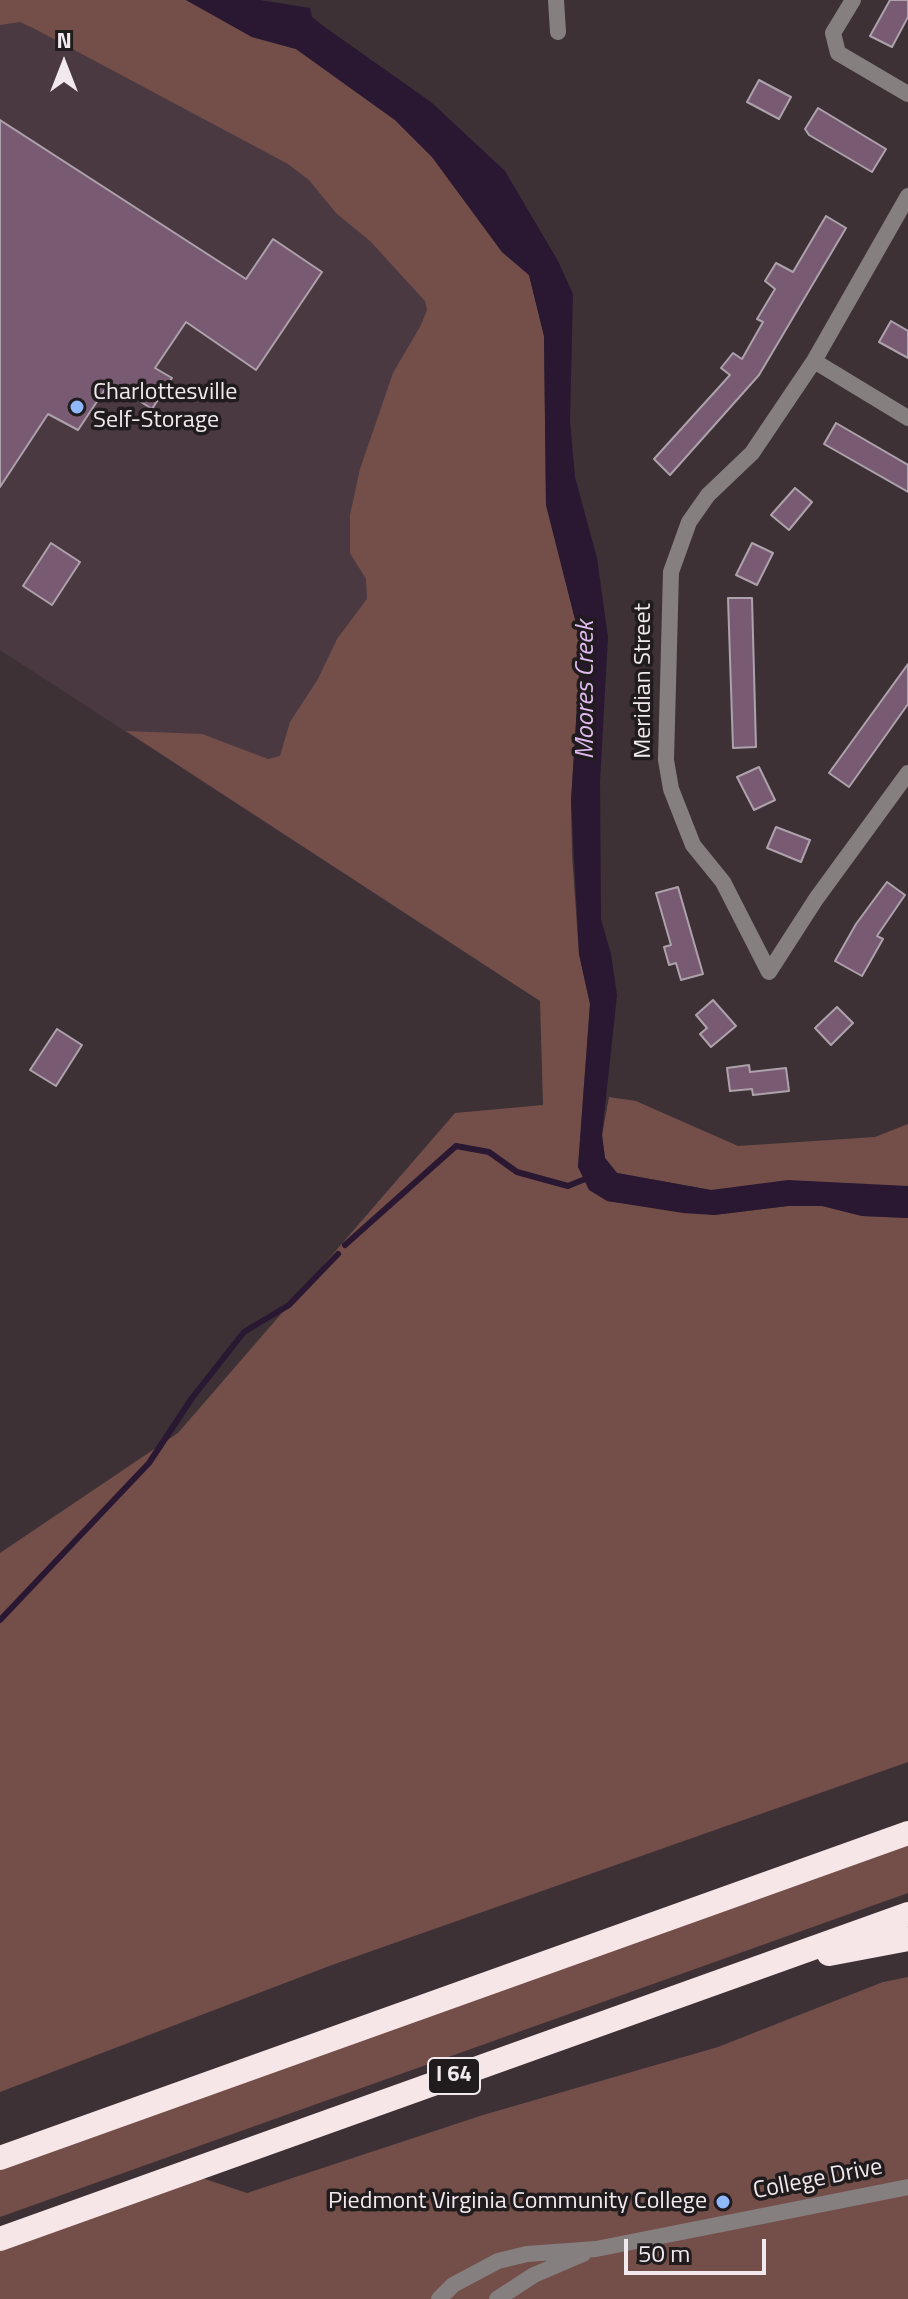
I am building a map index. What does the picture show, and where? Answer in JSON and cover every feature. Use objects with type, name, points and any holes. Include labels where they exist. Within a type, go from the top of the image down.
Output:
[{"type":"highway","points":[[0,2158],[908,1833]]},
{"type":"highway","name":"I 64","points":[[0,2239],[908,1914]]},
{"type":"highway","points":[[772,1963],[908,1939]]},
{"type":"street","points":[[556,0],[558,32]]},
{"type":"street","points":[[853,0],[833,33],[837,50],[908,94]]},
{"type":"street","name":"Meridian Street","points":[[908,196],[814,361],[752,453],[708,495],[689,522],[678,546],[668,598],[666,760],[671,789],[693,845],[723,882],[769,972],[816,899],[908,773]]},
{"type":"street","points":[[814,361],[908,418]]},
{"type":"street","name":"College Drive","points":[[439,2299],[453,2285],[498,2261],[527,2254],[596,2249],[908,2187]]},
{"type":"street","name":"College Drive","points":[[497,2299],[534,2275],[596,2249]]},
{"type":"shaded area","points":[[0,0],[409,179],[540,1001],[0,650]]},
{"type":"shaded area","points":[[0,0],[186,0],[252,37],[296,49],[395,120],[432,157],[502,252],[529,275],[544,336],[546,505],[581,643],[571,801],[572,855],[579,954],[590,1004],[578,1167],[607,1201],[714,1215],[788,1206],[823,1206],[862,1216],[908,1218],[908,1762],[332,1965],[0,2092],[0,1553],[178,1433],[455,1113],[543,1105],[540,1001],[126,731],[202,734],[268,759],[280,756],[290,722],[318,679],[337,639],[367,599],[366,579],[350,553],[350,515],[360,469],[393,373],[421,325],[427,310],[425,301],[370,241],[336,213],[309,180],[288,164],[35,29],[20,22],[0,25]]},
{"type":"shaded area","points":[[609,1097],[636,1101],[738,1146],[875,1137],[908,1124],[908,1186],[711,1190],[617,1173],[605,1158],[602,1135]]},
{"type":"shaded area","points":[[908,1841],[908,1893],[0,2217],[0,2166]]},
{"type":"shaded area","points":[[908,1977],[908,2299],[0,2299],[0,2239],[184,2172],[247,2193],[483,2115],[718,2047],[883,1982]]},
{"type":"water","name":"Moores Creek","points":[[186,0],[260,0],[310,8],[312,17],[431,102],[505,171],[558,261],[573,294],[570,420],[575,477],[597,558],[608,637],[600,781],[601,919],[611,954],[617,995],[602,1135],[605,1158],[617,1173],[711,1190],[788,1180],[908,1186],[908,1218],[862,1216],[822,1206],[788,1206],[714,1215],[683,1213],[607,1201],[589,1190],[578,1167],[590,1004],[579,954],[571,801],[581,643],[546,505],[544,336],[529,275],[502,252],[432,157],[395,120],[296,49],[252,37]]},
{"type":"building","points":[[890,0],[908,0],[908,17],[892,47],[870,36]]},
{"type":"building","points":[[759,80],[791,97],[779,119],[747,102]]},
{"type":"building","points":[[818,108],[886,149],[872,172],[809,135],[805,129]]},
{"type":"building","points":[[0,120],[246,279],[273,239],[322,272],[256,370],[186,322],[155,368],[172,378],[152,409],[110,382],[78,430],[48,414],[0,487]]},
{"type":"building","points":[[826,216],[846,228],[759,375],[670,475],[654,459],[730,375],[721,368],[733,353],[742,359],[763,322],[757,319],[775,289],[765,281],[776,263],[793,272]]},
{"type":"building","points":[[891,321],[908,331],[908,358],[879,342]]},
{"type":"building","points":[[836,423],[908,465],[908,492],[824,444]]},
{"type":"building","points":[[795,488],[812,502],[789,530],[771,515]]},
{"type":"building","points":[[51,543],[80,562],[52,605],[23,586]]},
{"type":"building","points":[[752,543],[773,553],[757,585],[736,575]]},
{"type":"building","points":[[728,598],[752,598],[756,747],[733,748]]},
{"type":"building","points":[[908,664],[908,704],[849,787],[829,773]]},
{"type":"building","points":[[759,767],[775,800],[754,810],[737,777]]},
{"type":"building","points":[[776,827],[810,840],[801,862],[767,848]]},
{"type":"building","points":[[887,882],[905,895],[877,936],[883,939],[862,976],[835,961],[856,924]]},
{"type":"building","points":[[678,887],[703,974],[681,980],[676,963],[669,965],[664,947],[671,945],[656,893]]},
{"type":"building","points":[[713,1000],[736,1026],[711,1047],[700,1034],[707,1028],[696,1015]]},
{"type":"building","points":[[837,1007],[853,1023],[831,1045],[815,1028]]},
{"type":"building","points":[[57,1029],[82,1045],[56,1086],[30,1070]]},
{"type":"building","points":[[749,1065],[750,1072],[786,1068],[789,1091],[753,1095],[752,1089],[730,1091],[727,1068]]},
{"type":"waterway","points":[[345,1245],[456,1146],[489,1152],[517,1172],[568,1186],[590,1177]]},
{"type":"waterway","points":[[0,1620],[149,1463],[192,1398],[244,1332],[289,1305],[338,1254]]},
{"type":"place","name":"Charlottesville Self-Storage","points":[[77,407]]},
{"type":"place","name":"Piedmont Virginia Community College","points":[[723,2202]]}]
